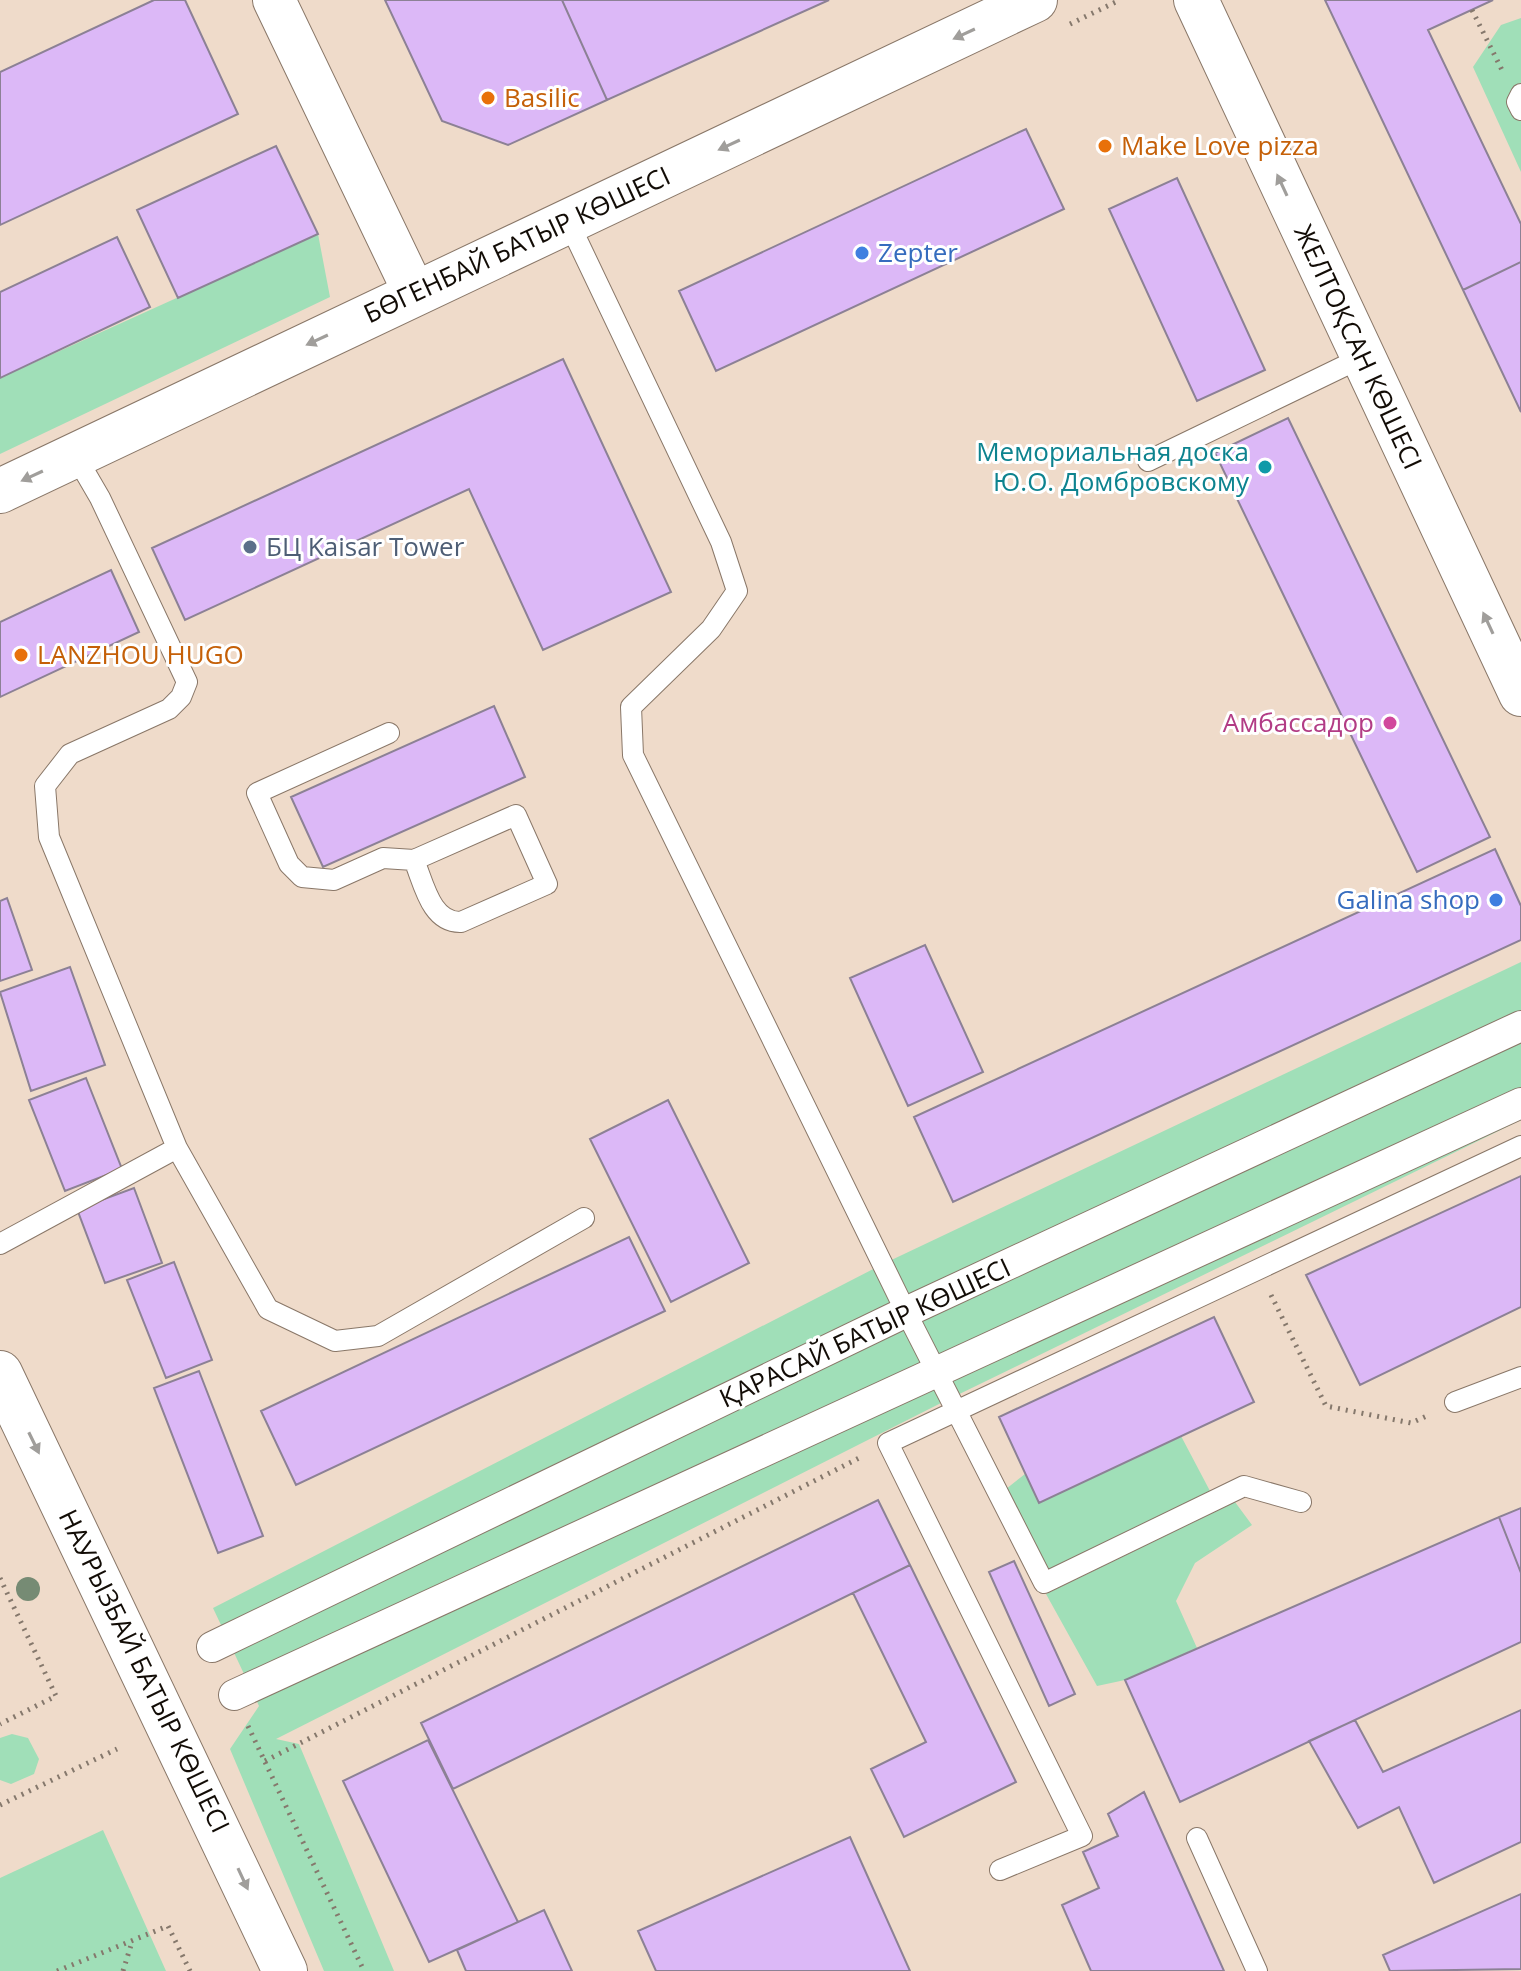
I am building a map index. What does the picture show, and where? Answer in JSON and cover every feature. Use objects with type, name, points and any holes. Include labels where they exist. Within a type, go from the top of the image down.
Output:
[{"type":"main road","name":"БӨГЕНБАЙ БАТЫР КӨШЕСІ","points":[[0,491],[1035,0]]},
{"type":"main road","name":"ЖЕЛТОҚСАН КӨШЕСІ","points":[[1196,0],[1521,694]]},
{"type":"main road","name":"НАУРЫЗБАЙ БАТЫР КӨШЕСІ","points":[[0,1373],[285,1971]]},
{"type":"street","points":[[274,0],[415,294]]},
{"type":"street","name":"ҚАРАСАЙ БАТЫР КӨШЕСІ","points":[[212,1647],[906,1312],[1521,1026]]},
{"type":"street","points":[[234,1695],[935,1369],[1521,1103]]},
{"type":"lane","points":[[568,221],[721,542],[737,591],[711,629],[631,707],[633,755],[955,1411],[1044,1583],[1244,1486],[1301,1502]]},
{"type":"lane","points":[[1148,461],[1363,357]]},
{"type":"lane","points":[[75,455],[100,498],[187,682],[181,697],[169,709],[70,754],[45,786],[49,837],[177,1148],[268,1309],[335,1341],[378,1336],[584,1218]]},
{"type":"lane","points":[[389,733],[257,793],[289,864],[302,877],[334,880],[383,858],[414,860],[516,815],[547,884],[461,922],[448,923],[438,916],[414,860]]},
{"type":"lane","points":[[1000,1870],[1082,1836],[888,1443],[1521,1146]]},
{"type":"lane","points":[[0,1244],[177,1148]]},
{"type":"lane","points":[[1455,1402],[1521,1377]]},
{"type":"lane","points":[[1197,1838],[1257,1971]]},
{"type":"path","points":[[1472,10],[1520,102]]},
{"type":"path","points":[[1259,1269],[1326,1406],[1411,1423],[1455,1402]]},
{"type":"path","points":[[265,1761],[888,1443]]},
{"type":"path","points":[[0,1578],[56,1696],[0,1724]]},
{"type":"path","points":[[234,1695],[364,1971]]},
{"type":"path","points":[[0,1805],[117,1749]]},
{"type":"path","points":[[57,1971],[168,1926],[190,1971]]},
{"type":"path","points":[[123,1971],[132,1941]]},
{"type":"green space","points":[[1521,18],[1521,172],[1473,67],[1501,25]]},
{"type":"green space","points":[[318,234],[330,297],[0,454],[0,378]]},
{"type":"green space","points":[[1521,962],[1521,1120],[943,1402],[276,1739],[299,1744],[394,1971],[324,1971],[230,1749],[259,1706],[213,1608],[883,1264]]},
{"type":"green space","points":[[1181,1436],[1210,1491],[1048,1571],[1006,1489],[1025,1474],[1039,1502]]},
{"type":"green space","points":[[1235,1502],[1252,1525],[1195,1563],[1176,1601],[1197,1648],[1125,1680],[1097,1686],[1046,1594]]},
{"type":"green space","points":[[12,1734],[28,1738],[39,1759],[34,1774],[11,1784],[0,1780],[0,1738]]},
{"type":"green space","points":[[103,1830],[166,1971],[0,1971],[0,1878]]},
{"type":"building","points":[[154,0],[185,0],[238,114],[0,225],[0,72]]},
{"type":"building","points":[[385,0],[562,0],[607,100],[508,145],[442,121]]},
{"type":"building","points":[[562,0],[829,0],[607,100]]},
{"type":"building","points":[[1325,0],[1493,0],[1428,30],[1521,224],[1521,262],[1463,290]]},
{"type":"building","points":[[1026,129],[1064,209],[716,371],[679,291]]},
{"type":"building","points":[[276,146],[318,234],[178,298],[137,210]]},
{"type":"building","points":[[1177,178],[1265,370],[1197,401],[1109,209]]},
{"type":"building","points":[[117,237],[150,307],[0,378],[0,292]]},
{"type":"building","points":[[1521,262],[1521,412],[1463,290]]},
{"type":"building","points":[[563,359],[671,592],[543,650],[469,489],[185,620],[152,548]]},
{"type":"building","name":"Амбассадор","points":[[1288,418],[1490,837],[1417,872],[1215,453]]},
{"type":"building","points":[[111,570],[139,632],[0,697],[0,622]]},
{"type":"building","points":[[494,706],[525,777],[323,867],[291,797]]},
{"type":"building","points":[[1495,849],[1521,906],[1521,940],[953,1202],[914,1117]]},
{"type":"building","points":[[7,898],[32,970],[0,981],[0,901]]},
{"type":"building","points":[[925,945],[983,1072],[908,1106],[850,978]]},
{"type":"building","points":[[70,967],[105,1065],[31,1091],[0,992]]},
{"type":"building","points":[[86,1078],[122,1169],[65,1191],[29,1100]]},
{"type":"building","points":[[668,1100],[749,1263],[671,1302],[590,1139]]},
{"type":"building","points":[[1521,1176],[1521,1307],[1360,1385],[1306,1275]]},
{"type":"building","points":[[134,1188],[162,1263],[105,1283],[77,1209]]},
{"type":"building","points":[[629,1237],[665,1311],[296,1485],[261,1411]]},
{"type":"building","points":[[174,1262],[212,1360],[166,1378],[127,1280]]},
{"type":"building","points":[[1214,1317],[1254,1402],[1039,1503],[999,1417]]},
{"type":"building","points":[[199,1371],[263,1536],[218,1553],[154,1388]]},
{"type":"building","points":[[878,1500],[910,1565],[453,1789],[421,1723]]},
{"type":"building","points":[[1521,1508],[1521,1573],[1499,1517]]},
{"type":"building","points":[[1499,1517],[1521,1573],[1521,1642],[1180,1802],[1125,1680]]},
{"type":"building","points":[[1014,1561],[1075,1694],[1049,1706],[989,1572]]},
{"type":"building","points":[[910,1565],[1016,1782],[904,1837],[871,1769],[926,1742],[853,1593]]},
{"type":"building","points":[[1521,1710],[1521,1842],[1434,1883],[1399,1807],[1358,1828],[1309,1741],[1355,1720],[1383,1772]]},
{"type":"building","points":[[428,1740],[518,1922],[429,1962],[343,1781]]},
{"type":"building","points":[[1144,1792],[1224,1971],[1091,1971],[1062,1905],[1099,1888],[1083,1852],[1118,1836],[1108,1814]]},
{"type":"building","points":[[850,1837],[910,1971],[656,1971],[638,1931]]},
{"type":"building","points":[[1521,1894],[1521,1969],[1390,1971],[1383,1955]]},
{"type":"building","points":[[544,1910],[572,1971],[466,1971],[457,1950]]},
{"type":"place","name":"Basilic","points":[[488,98]]},
{"type":"place","name":"Make Love pizza","points":[[1105,146]]},
{"type":"place","name":"Zepter","points":[[862,253]]},
{"type":"place","name":"Мемориальная доска Ю.О. Домбровскому","points":[[1265,467]]},
{"type":"place","name":"БЦ Kaisar Tower","points":[[250,547]]},
{"type":"place","name":"LANZHOU HUGO","points":[[21,655]]},
{"type":"place","name":"Амбассадор","points":[[1390,723]]},
{"type":"place","name":"Galina shop","points":[[1496,900]]}]
